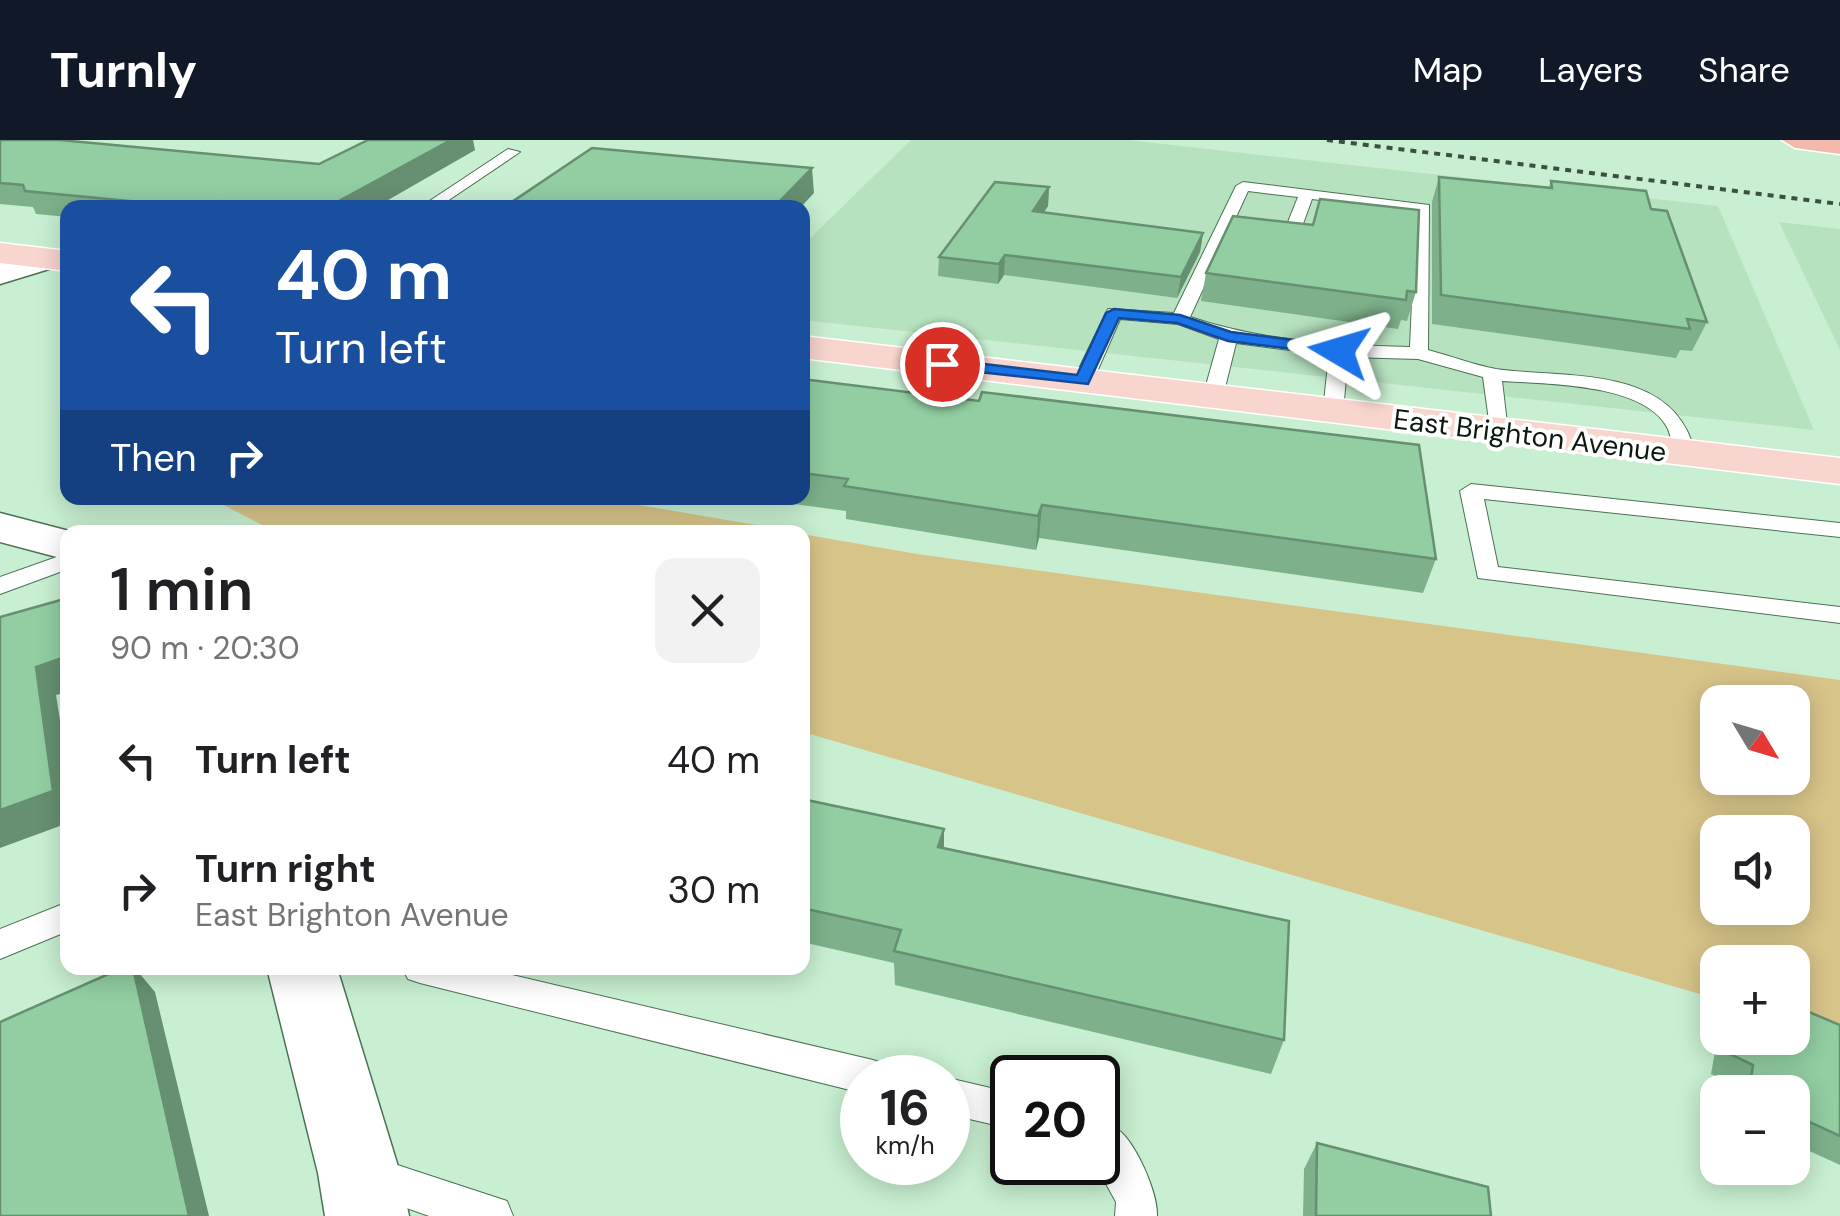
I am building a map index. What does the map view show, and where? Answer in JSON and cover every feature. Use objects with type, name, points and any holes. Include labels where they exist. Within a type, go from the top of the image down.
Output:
[{"type":"highway","points":[[1795,140],[1840,146]]},
{"type":"main road","points":[[0,253],[58,260]]},
{"type":"main road","name":"East Brighton Avenue","points":[[810,348],[1840,471]]},
{"type":"street","points":[[0,274],[58,260]]},
{"type":"street","points":[[0,527],[60,544]]},
{"type":"street","points":[[304,975],[363,1194]]},
{"type":"lane","points":[[438,200],[513,152]]},
{"type":"lane","points":[[1180,319],[1243,186],[1424,208],[1419,352]]},
{"type":"lane","points":[[1292,232],[1307,194]]},
{"type":"lane","points":[[1082,380],[1114,313],[1180,319],[1228,336],[1339,351],[1419,352],[1492,374],[1618,388],[1654,405],[1675,422],[1684,453]]},
{"type":"lane","points":[[1213,396],[1228,336]]},
{"type":"lane","points":[[1333,411],[1339,351]]},
{"type":"lane","points":[[1492,374],[1498,431]]},
{"type":"lane","points":[[1840,530],[1471,491],[1488,573],[1840,615]]},
{"type":"lane","points":[[0,586],[60,563]]},
{"type":"lane","points":[[0,944],[60,919]]},
{"type":"lane","points":[[449,975],[840,1070]]},
{"type":"lane","points":[[1120,1169],[1138,1198],[1136,1216]]},
{"type":"lane","points":[[363,1194],[492,1216]]},
{"type":"shaded area","points":[[911,140],[1127,140],[1718,206],[1814,430],[810,321],[810,238]]},
{"type":"shaded area","points":[[1779,222],[1840,229],[1840,350]]},
{"type":"shaded area","points":[[224,505],[639,505],[756,525],[262,525]]},
{"type":"shaded area","points":[[810,535],[917,554],[1840,680],[1840,1034],[1810,1025],[1810,945],[1700,945],[1700,994],[810,734]]},
{"type":"building","points":[[0,140],[60,140],[319,164],[368,140],[451,140],[341,200],[119,200],[25,191],[23,185],[0,183]]},
{"type":"building","points":[[592,148],[812,168],[781,200],[515,200]]},
{"type":"building","points":[[1439,177],[1552,188],[1551,181],[1646,191],[1651,209],[1667,211],[1707,322],[1687,319],[1690,329],[1441,295]]},
{"type":"building","points":[[995,182],[1049,187],[1033,211],[1203,233],[1181,277],[1005,255],[999,264],[939,257]]},
{"type":"building","points":[[1320,199],[1419,210],[1416,292],[1407,291],[1406,300],[1206,273],[1233,216],[1313,225]]},
{"type":"building","points":[[810,380],[979,401],[982,392],[1419,445],[1436,559],[1042,505],[1038,516],[844,486],[848,479],[810,474]]},
{"type":"building","points":[[60,600],[60,659],[36,667],[53,791],[0,810],[0,617]]},
{"type":"building","points":[[810,801],[944,829],[938,847],[1289,921],[1284,1040],[894,951],[901,930],[810,910]]},
{"type":"building","points":[[106,975],[135,975],[189,1216],[0,1216],[0,1022]]},
{"type":"building","points":[[1810,1012],[1840,1025],[1840,1136],[1810,1122],[1810,1075],[1752,1075],[1753,1065],[1732,1055],[1810,1055]]},
{"type":"building","points":[[1317,1143],[1488,1187],[1491,1216],[1316,1216]]},
{"type":"railway","points":[[1327,140],[1840,204]]},
{"type":"route","points":[[942,364],[1082,380],[1114,313],[1180,319],[1228,336],[1339,351]]}]
